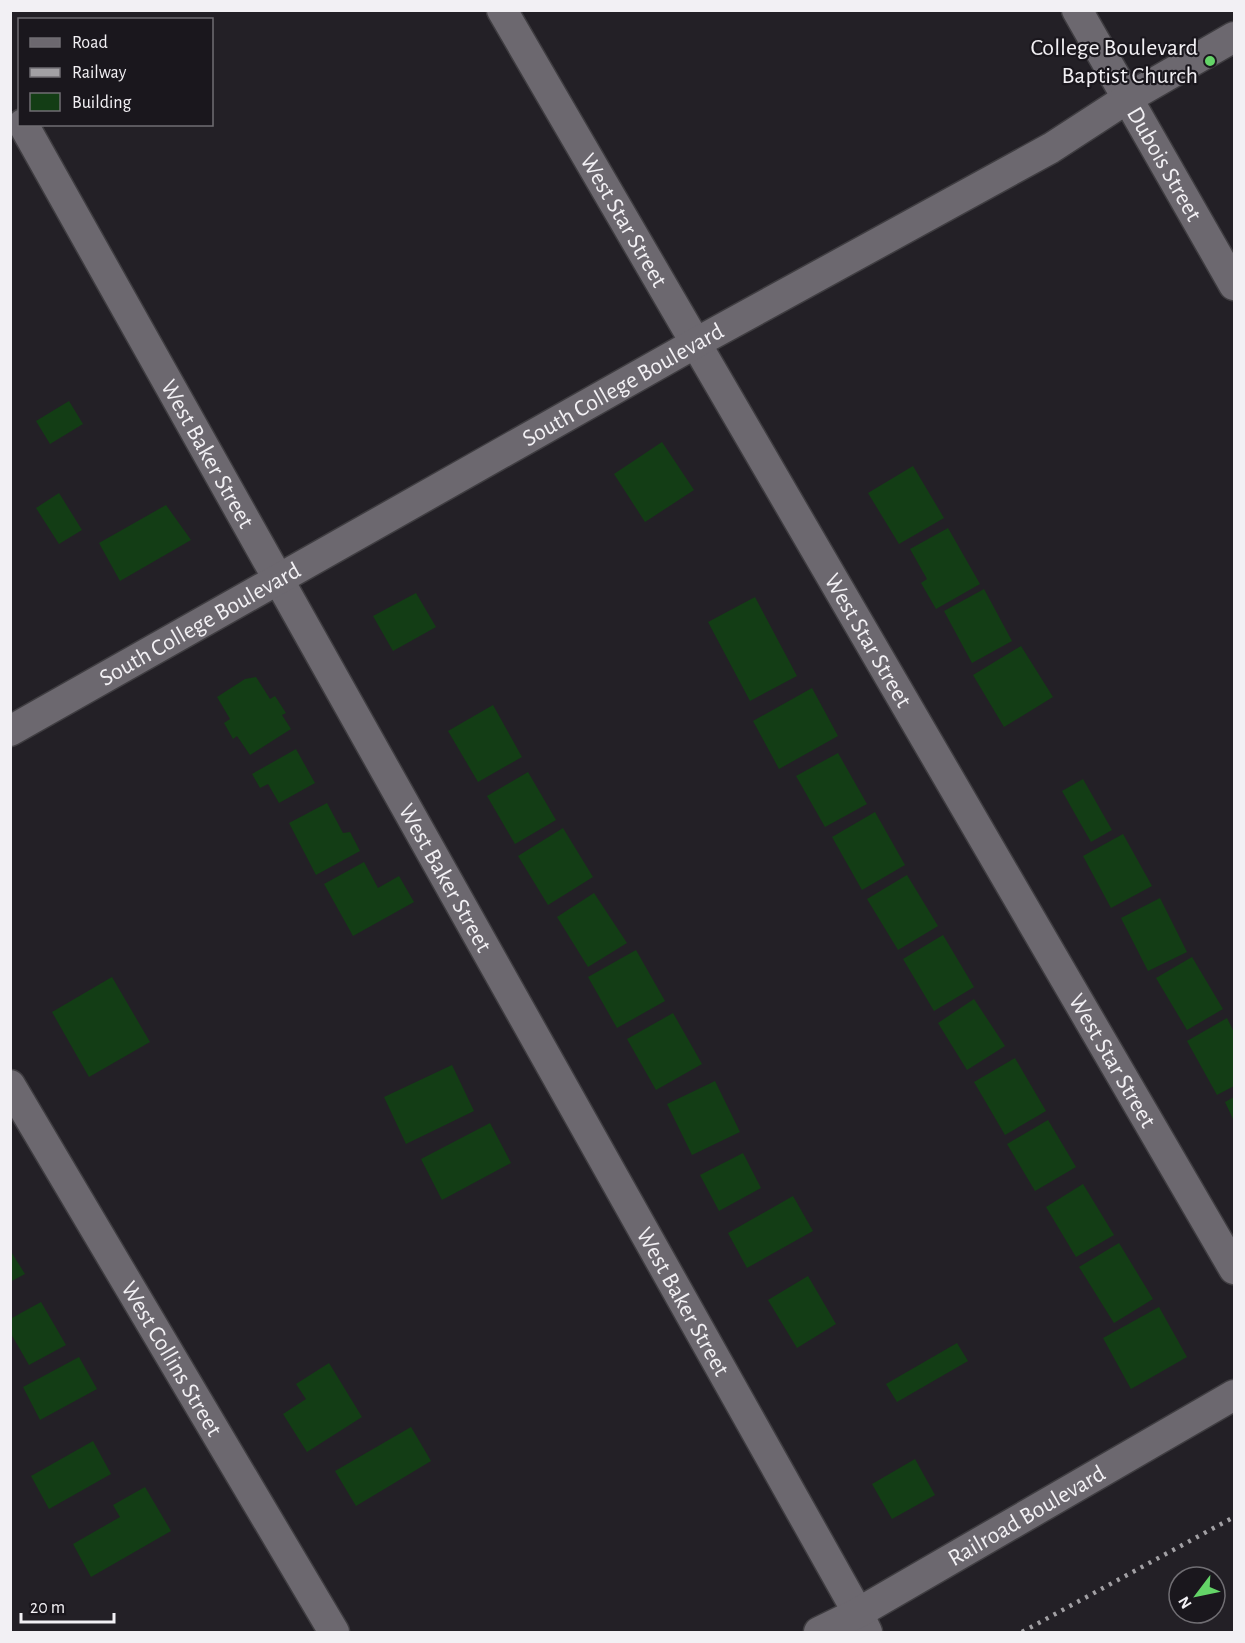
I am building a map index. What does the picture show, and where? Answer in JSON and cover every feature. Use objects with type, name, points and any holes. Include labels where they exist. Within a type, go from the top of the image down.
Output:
[{"type":"street","name":"West Star Street","points":[[502,10],[694,344],[1234,1269]]},
{"type":"street","name":"Dubois Street","points":[[1077,10],[1234,285]]},
{"type":"street","name":"South College Boulevard","points":[[10,731],[694,344],[1051,148],[1128,98],[1234,37]]},
{"type":"street","points":[[10,103],[18,116]]},
{"type":"street","name":"West Baker Street","points":[[24,126],[863,1623]]},
{"type":"street","name":"West Collins Street","points":[[10,1085],[334,1632]]},
{"type":"street","name":"Railroad Boulevard","points":[[819,1632],[863,1623],[1234,1395]]},
{"type":"building","points":[[69,401],[83,424],[50,444],[36,421]]},
{"type":"building","points":[[662,442],[694,490],[645,522],[614,474]]},
{"type":"building","points":[[913,466],[944,518],[899,544],[868,493]]},
{"type":"building","points":[[59,493],[82,530],[59,544],[36,508]]},
{"type":"building","points":[[166,505],[191,540],[120,581],[99,543]]},
{"type":"building","points":[[948,528],[980,584],[936,609],[921,583],[927,579],[910,549]]},
{"type":"building","points":[[984,589],[1012,641],[972,663],[944,611]]},
{"type":"building","points":[[416,593],[436,627],[393,651],[373,616]]},
{"type":"building","points":[[755,597],[797,676],[750,701],[708,622]]},
{"type":"building","points":[[1021,646],[1053,697],[1004,727],[973,675]]},
{"type":"building","points":[[256,677],[270,699],[275,696],[286,713],[282,715],[291,729],[250,755],[237,736],[233,739],[224,723],[230,719],[217,697],[245,679]]},
{"type":"building","points":[[812,688],[838,736],[779,769],[753,721]]},
{"type":"building","points":[[493,705],[522,757],[478,782],[448,731]]},
{"type":"building","points":[[296,749],[315,783],[279,803],[268,784],[260,788],[252,774]]},
{"type":"building","points":[[838,753],[867,804],[825,827],[796,776]]},
{"type":"building","points":[[528,772],[556,820],[515,844],[487,796]]},
{"type":"building","points":[[1083,779],[1112,830],[1091,842],[1062,791]]},
{"type":"building","points":[[327,803],[343,833],[350,832],[360,851],[316,875],[289,823]]},
{"type":"building","points":[[875,812],[905,865],[862,890],[832,837]]},
{"type":"building","points":[[563,828],[593,877],[548,905],[518,856]]},
{"type":"building","points":[[1123,834],[1152,886],[1111,908],[1083,856]]},
{"type":"building","points":[[364,862],[378,888],[399,876],[414,902],[353,936],[324,884]]},
{"type":"building","points":[[907,875],[938,926],[898,950],[867,899]]},
{"type":"building","points":[[594,893],[627,943],[588,967],[557,917]]},
{"type":"building","points":[[1160,898],[1187,952],[1148,971],[1121,918]]},
{"type":"building","points":[[943,935],[974,987],[934,1011],[903,959]]},
{"type":"building","points":[[636,950],[665,1001],[617,1028],[588,977]]},
{"type":"building","points":[[1192,957],[1223,1009],[1187,1030],[1156,978]]},
{"type":"building","points":[[112,977],[150,1042],[89,1077],[52,1012]]},
{"type":"building","points":[[974,999],[1005,1046],[967,1070],[938,1023]]},
{"type":"building","points":[[673,1013],[702,1064],[656,1090],[627,1039]]},
{"type":"building","points":[[1227,1018],[1234,1032],[1234,1086],[1217,1095],[1187,1041]]},
{"type":"building","points":[[1015,1058],[1046,1111],[1005,1135],[974,1082]]},
{"type":"building","points":[[452,1065],[474,1111],[406,1144],[384,1097]]},
{"type":"building","points":[[715,1081],[740,1132],[692,1155],[667,1104]]},
{"type":"building","points":[[1234,1097],[1234,1121],[1225,1102]]},
{"type":"building","points":[[1048,1120],[1076,1167],[1035,1191],[1007,1144]]},
{"type":"building","points":[[490,1123],[511,1163],[442,1200],[421,1159]]},
{"type":"building","points":[[743,1153],[761,1188],[719,1211],[700,1175]]},
{"type":"building","points":[[1083,1184],[1114,1235],[1076,1257],[1046,1207]]},
{"type":"building","points":[[793,1196],[813,1231],[747,1268],[728,1233]]},
{"type":"building","points":[[1119,1243],[1153,1299],[1114,1323],[1079,1267]]},
{"type":"building","points":[[10,1250],[25,1274],[10,1282]]},
{"type":"building","points":[[808,1276],[836,1324],[797,1348],[768,1300]]},
{"type":"building","points":[[41,1302],[66,1345],[29,1365],[10,1332],[10,1319]]},
{"type":"building","points":[[1159,1307],[1187,1357],[1131,1389],[1103,1338]]},
{"type":"building","points":[[957,1343],[968,1361],[897,1402],[886,1384]]},
{"type":"building","points":[[79,1357],[97,1389],[40,1420],[23,1387]]},
{"type":"building","points":[[329,1363],[362,1417],[307,1452],[283,1414],[306,1399],[296,1384]]},
{"type":"building","points":[[411,1427],[431,1461],[356,1506],[335,1471]]},
{"type":"building","points":[[93,1441],[111,1474],[49,1509],[31,1476]]},
{"type":"building","points":[[915,1459],[935,1495],[892,1519],[872,1484]]},
{"type":"building","points":[[145,1487],[171,1531],[91,1577],[73,1544],[120,1517],[113,1505]]},
{"type":"railway","points":[[1022,1632],[1234,1517]]},
{"type":"place","name":"College Boulevard Baptist Church","points":[[1210,61]]}]
